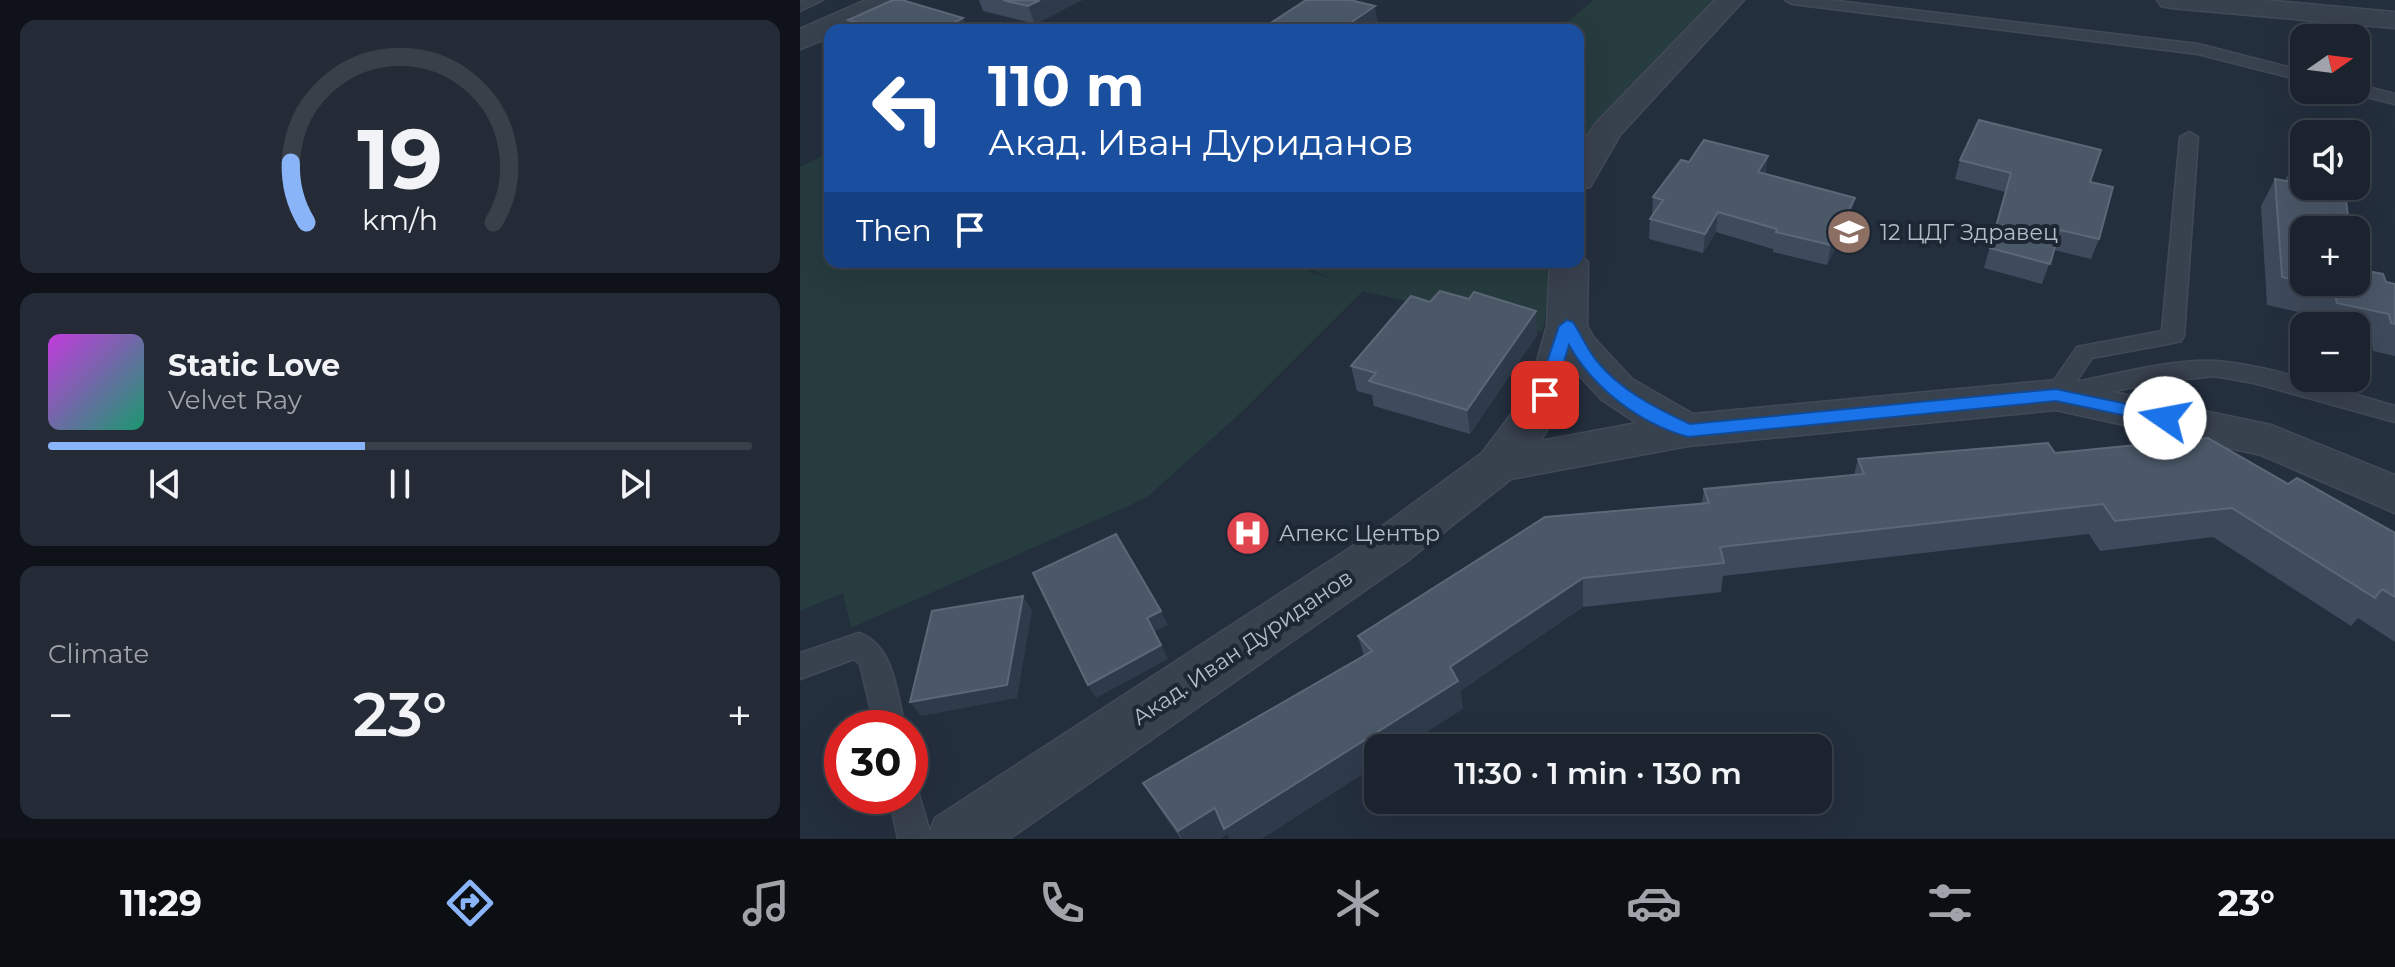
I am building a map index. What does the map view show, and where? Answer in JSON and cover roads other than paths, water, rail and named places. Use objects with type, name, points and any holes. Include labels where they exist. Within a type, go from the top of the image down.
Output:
[{"type":"street","points":[[800,21],[845,0]]},
{"type":"street","points":[[835,24],[888,0]]},
{"type":"street","points":[[1584,170],[1606,131],[1730,0]]},
{"type":"street","points":[[2171,0],[2395,20]]},
{"type":"street","points":[[800,40],[824,29]]},
{"type":"street","name":"Акад. Иван Дуриданов","points":[[957,839],[1390,547],[1498,465],[1534,416],[1545,395],[1567,326],[1569,268]]},
{"type":"street","points":[[1567,326],[1589,364],[1608,383],[1646,411],[1688,430]]},
{"type":"street","points":[[1498,465],[1688,430],[2056,395],[2271,441],[2395,495]]},
{"type":"lane","points":[[800,7],[816,0]]},
{"type":"lane","points":[[1792,0],[2198,49],[2290,72]]},
{"type":"lane","points":[[2370,93],[2395,99]]},
{"type":"lane","points":[[2056,395],[2085,352],[2173,336],[2189,137]]},
{"type":"lane","points":[[2056,395],[2166,373],[2214,368],[2254,375],[2393,414]]},
{"type":"lane","points":[[2165,418],[2166,373]]},
{"type":"lane","points":[[800,666],[859,645],[873,658],[886,710]]},
{"type":"lane","points":[[909,814],[915,839]]},
{"type":"place","name":"12 ЦДГ Здравец","points":[[1849,232]]},
{"type":"place","name":"Апекс Център","points":[[1248,533]]}]
